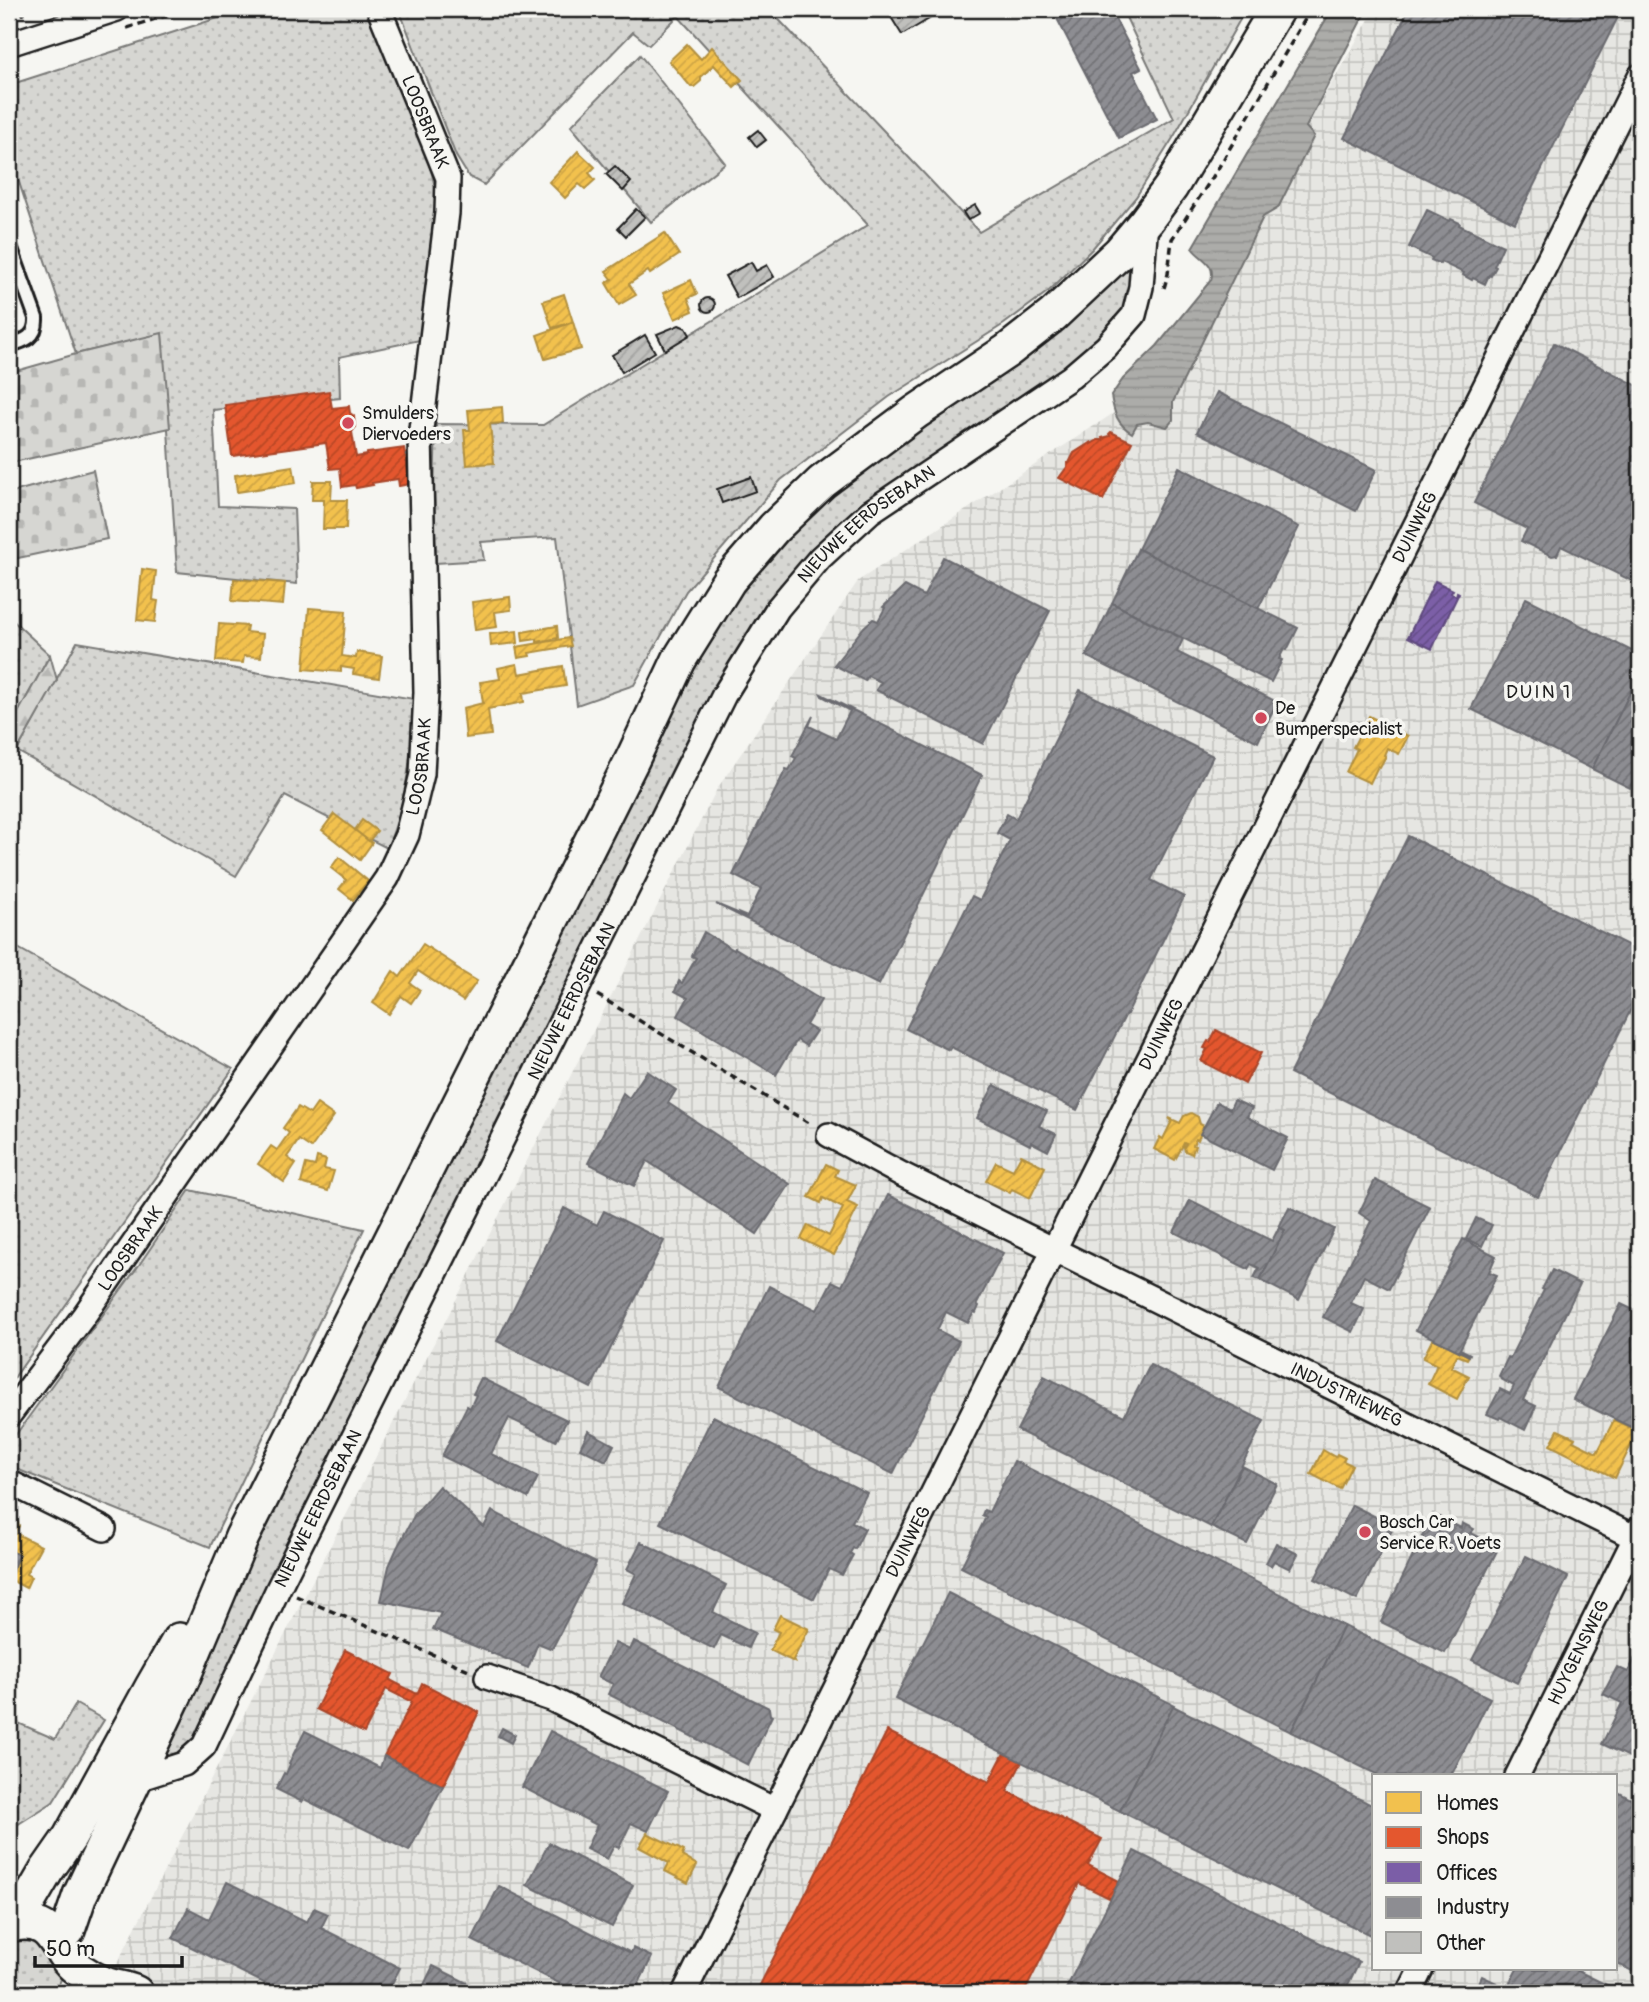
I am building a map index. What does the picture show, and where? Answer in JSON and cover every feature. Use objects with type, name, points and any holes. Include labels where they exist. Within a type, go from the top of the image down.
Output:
[{"type":"main road","name":"NIEUWE EERDSEBAAN","points":[[75,1962],[80,1895],[182,1680],[242,1536],[633,758],[679,660],[729,580],[774,528],[822,482],[916,412],[1007,351],[1054,315],[1111,261],[1146,221],[1193,152],[1277,9]]},
{"type":"main road","name":"NIEUWE EERDSEBAAN","points":[[22,1915],[58,1873],[70,1837],[152,1687],[242,1536]]},
{"type":"main road","points":[[22,1915],[46,1912],[75,1962],[105,1984],[131,1990]]},
{"type":"street","points":[[9,44],[117,9]]},
{"type":"street","name":"LOOSBRAAK","points":[[9,1415],[83,1317],[387,878],[407,835],[422,774],[426,692],[420,439],[447,213],[448,178],[379,9]]},
{"type":"street","name":"DUINWEG","points":[[684,1993],[1640,76]]},
{"type":"street","name":"NIEUWE EERDSEBAAN","points":[[134,1780],[184,1764],[204,1745],[278,1589],[724,695],[778,608],[820,558],[870,512],[1071,377],[1105,347],[1134,315],[1141,287],[1146,221]]},
{"type":"street","name":"INDUSTRIEWEG","points":[[829,1135],[901,1174],[1639,1535]]},
{"type":"street","points":[[9,1482],[104,1529]]},
{"type":"street","name":"HUYGENSWEG","points":[[1518,1774],[1639,1535]]},
{"type":"street","points":[[487,1678],[551,1699],[775,1810]]},
{"type":"street","points":[[1409,1993],[1420,1970]]},
{"type":"lane","points":[[9,243],[36,318],[33,333],[26,340],[9,345]]},
{"type":"path","points":[[21,9],[23,16]]},
{"type":"path","points":[[1134,315],[1161,293],[1168,274],[1172,239],[1216,172],[1311,9]]},
{"type":"path","points":[[580,985],[829,1135]]},
{"type":"path","points":[[278,1589],[487,1678]]},
{"type":"shaded area","points":[[1332,9],[1367,9],[1306,127],[1314,136],[1278,208],[1263,217],[1173,402],[1173,420],[1167,427],[1148,422],[1137,424],[1132,433],[1117,418],[1111,396],[1123,379],[1157,346],[1211,280],[1210,266],[1192,248]]},
{"type":"shaded area","points":[[1375,9],[1640,9],[1640,1993],[102,1993],[717,789],[858,581],[1132,401],[1213,296],[1296,144]]},
{"type":"green space","points":[[246,9],[368,9],[421,140],[436,192],[420,340],[339,357],[340,398],[213,410],[218,506],[294,509],[297,584],[177,572],[162,334],[76,354],[9,152],[9,85]]},
{"type":"green space","points":[[399,9],[769,9],[979,232],[1174,118],[1122,9],[1246,9],[1173,138],[1136,197],[1092,249],[1050,290],[1004,324],[889,397],[781,480],[686,591],[634,685],[577,705],[557,537],[481,542],[484,560],[436,563],[436,424],[543,425],[868,225],[678,16],[649,45],[633,32],[484,185],[469,177],[456,156]]},
{"type":"green space","points":[[640,55],[725,163],[651,222],[571,126]]},
{"type":"green space","points":[[1134,254],[1133,301],[1118,324],[1052,378],[817,546],[762,612],[707,706],[197,1735],[181,1755],[148,1764],[221,1607],[713,625],[797,521]]},
{"type":"green space","points":[[162,333],[170,428],[9,463],[9,373]]},
{"type":"green space","points":[[93,470],[107,539],[9,560],[9,493]]},
{"type":"green space","points":[[9,617],[50,655],[9,729]]},
{"type":"green space","points":[[77,642],[414,699],[408,775],[400,812],[387,848],[285,796],[236,876],[17,751]]},
{"type":"green space","points":[[50,655],[57,680],[9,765],[9,729]]},
{"type":"green space","points":[[9,943],[233,1069],[9,1385]]},
{"type":"green space","points":[[190,1190],[364,1229],[210,1547],[9,1466],[9,1444]]},
{"type":"green space","points":[[76,1704],[104,1720],[53,1802],[9,1830],[9,1719],[55,1739]]},
{"type":"green space","points":[[25,1939],[42,1948],[63,1975],[59,1984],[49,1993],[9,1993],[9,1942]]},
{"type":"building: Homes","points":[[687,44],[701,59],[712,47],[742,80],[734,87],[714,65],[701,77],[701,81],[691,87],[669,61]]},
{"type":"building: Homes","points":[[578,151],[595,167],[589,173],[595,180],[585,189],[579,184],[565,198],[549,182]]},
{"type":"building: Homes","points":[[665,233],[679,255],[629,284],[636,295],[619,305],[606,283],[612,279],[606,271]]},
{"type":"building: Homes","points":[[691,280],[697,294],[688,298],[693,311],[675,319],[663,293]]},
{"type":"building: Homes","points":[[564,294],[573,322],[552,328],[543,301]]},
{"type":"building: Homes","points":[[573,322],[581,349],[545,359],[537,335]]},
{"type":"building: Homes","points":[[502,407],[503,423],[490,424],[494,463],[467,465],[464,430],[470,430],[468,410]]},
{"type":"building: Homes","points":[[293,466],[296,483],[237,492],[235,475]]},
{"type":"building: Homes","points":[[313,481],[332,481],[331,500],[347,500],[346,529],[323,529],[324,500],[312,500]]},
{"type":"building: Homes","points":[[142,569],[156,571],[153,600],[158,601],[155,622],[137,620]]},
{"type":"building: Homes","points":[[234,579],[285,583],[283,605],[232,601]]},
{"type":"building: Homes","points":[[510,597],[511,610],[495,612],[497,627],[475,630],[472,602]]},
{"type":"building: Homes","points":[[309,608],[346,611],[342,656],[356,658],[357,652],[382,656],[379,678],[353,674],[354,669],[341,667],[341,672],[304,669]]},
{"type":"building: Homes","points":[[219,624],[247,626],[246,632],[263,634],[261,657],[244,656],[243,663],[216,661]]},
{"type":"building: Homes","points":[[557,626],[558,638],[537,642],[537,639],[523,641],[522,632]]},
{"type":"building: Homes","points":[[517,631],[518,643],[491,646],[490,634]]},
{"type":"building: Homes","points":[[569,638],[571,646],[529,653],[530,656],[518,658],[516,647]]},
{"type":"building: Homes","points":[[517,664],[519,674],[563,666],[566,686],[523,693],[524,702],[488,709],[491,735],[466,738],[463,708],[483,703],[480,682],[500,679],[498,668]]},
{"type":"building: Homes","points":[[1369,716],[1408,736],[1399,754],[1387,748],[1384,755],[1386,756],[1370,783],[1346,772],[1357,749],[1353,747]]},
{"type":"building: Homes","points":[[334,814],[372,843],[360,860],[322,830]]},
{"type":"building: Homes","points":[[362,820],[377,831],[369,841],[355,830]]},
{"type":"building: Homes","points":[[339,857],[368,881],[353,900],[339,889],[346,880],[331,868]]},
{"type":"building: Homes","points":[[423,944],[477,981],[463,1001],[418,971],[410,983],[420,990],[411,1003],[401,996],[389,1014],[373,1003],[393,971],[400,977]]},
{"type":"building: Homes","points":[[317,1104],[334,1116],[311,1148],[299,1140],[287,1157],[296,1164],[284,1182],[258,1164],[271,1146],[277,1150],[289,1133],[283,1128],[298,1107],[310,1114]]},
{"type":"building: Homes","points":[[1191,1113],[1198,1117],[1200,1124],[1204,1126],[1193,1145],[1192,1154],[1185,1151],[1184,1143],[1175,1160],[1154,1149],[1160,1137],[1163,1139],[1172,1121],[1169,1118],[1180,1123],[1184,1116]]},
{"type":"building: Homes","points":[[1021,1155],[1045,1167],[1030,1198],[1012,1189],[1010,1193],[986,1181],[996,1162],[1013,1170]]},
{"type":"building: Homes","points":[[317,1157],[326,1160],[324,1169],[334,1171],[328,1191],[301,1183],[306,1164],[315,1166]]},
{"type":"building: Homes","points":[[826,1164],[838,1170],[835,1176],[856,1185],[847,1202],[858,1207],[834,1255],[801,1239],[808,1225],[829,1236],[843,1208],[823,1198],[821,1203],[809,1197]]},
{"type":"building: Homes","points":[[1433,1338],[1469,1356],[1467,1359],[1457,1355],[1451,1367],[1469,1376],[1457,1399],[1428,1384],[1437,1365],[1423,1358]]},
{"type":"building: Homes","points":[[1614,1420],[1638,1431],[1615,1478],[1550,1445],[1558,1430],[1597,1453]]},
{"type":"building: Homes","points":[[1323,1450],[1335,1457],[1337,1454],[1345,1458],[1343,1461],[1352,1465],[1340,1489],[1311,1474]]},
{"type":"building: Homes","points":[[9,1517],[17,1521],[19,1526],[15,1533],[41,1546],[26,1574],[31,1577],[26,1588],[9,1579],[19,1555],[9,1550]]},
{"type":"building: Homes","points":[[780,1615],[809,1629],[794,1662],[770,1650],[779,1632],[773,1629]]},
{"type":"building: Homes","points":[[647,1833],[684,1851],[682,1856],[697,1865],[688,1883],[665,1871],[669,1863],[639,1847]]},
{"type":"building: Shops","points":[[329,391],[332,408],[349,406],[350,413],[354,416],[355,428],[352,432],[356,457],[404,448],[410,484],[399,486],[398,479],[356,488],[355,485],[342,487],[340,468],[330,469],[326,443],[232,456],[225,405]]},
{"type":"building: Shops","points":[[1111,432],[1132,442],[1103,500],[1059,478],[1074,453],[1091,442],[1103,440],[1102,438],[1110,436]]},
{"type":"building: Shops","points":[[1216,1030],[1261,1053],[1245,1084],[1201,1061],[1207,1049],[1204,1048]]},
{"type":"building: Shops","points":[[345,1650],[393,1674],[390,1680],[417,1694],[422,1683],[479,1712],[443,1786],[384,1756],[412,1702],[386,1689],[364,1733],[316,1709]]},
{"type":"building: Shops","points":[[887,1731],[989,1782],[1004,1753],[1022,1762],[1007,1791],[1102,1839],[1088,1865],[1119,1881],[1111,1899],[1079,1883],[1024,1993],[756,1993]]},
{"type":"building: Offices","points":[[1435,581],[1453,590],[1451,593],[1456,596],[1457,592],[1459,593],[1432,649],[1408,637]]},
{"type":"building: Industry","points":[[1052,9],[1110,9],[1141,68],[1133,72],[1157,119],[1119,138]]},
{"type":"building: Industry","points":[[1409,9],[1622,9],[1515,223],[1344,138]]},
{"type":"building: Industry","points":[[1427,210],[1460,223],[1459,225],[1503,246],[1494,266],[1496,267],[1485,284],[1409,247]]},
{"type":"building: Industry","points":[[1554,343],[1640,387],[1640,585],[1561,546],[1557,555],[1552,556],[1521,541],[1527,529],[1474,503]]},
{"type":"building: Industry","points":[[1217,392],[1376,470],[1356,511],[1197,432]]},
{"type":"building: Industry","points":[[1179,467],[1299,527],[1258,609],[1138,549]]},
{"type":"building: Industry","points":[[1138,549],[1298,628],[1287,650],[1284,649],[1279,659],[1282,660],[1271,682],[1112,603]]},
{"type":"building: Industry","points":[[943,557],[1050,611],[983,744],[876,690],[881,682],[868,676],[865,681],[834,665],[864,627],[873,619],[878,621],[885,608],[883,607],[905,586],[924,596]]},
{"type":"building: Industry","points":[[1526,598],[1640,655],[1640,673],[1592,769],[1471,709]]},
{"type":"building: Industry","points":[[1112,603],[1183,639],[1177,652],[1277,702],[1258,742],[1086,656]]},
{"type":"building: Industry","points":[[1640,673],[1640,767],[1630,788],[1592,769]]},
{"type":"building: Industry","points":[[1080,690],[1213,756],[1151,880],[1184,897],[1077,1110],[951,1047],[949,1050],[906,1029],[972,896],[980,900],[1010,840],[997,833],[1007,814],[1016,819]]},
{"type":"building: Industry","points":[[821,694],[982,775],[879,985],[716,904],[747,917],[761,889],[733,875],[786,769],[789,770],[796,758],[792,756],[813,716],[809,726],[836,739],[850,711]]},
{"type":"building: Industry","points":[[1408,836],[1640,951],[1640,991],[1538,1197],[1290,1073]]},
{"type":"building: Industry","points":[[704,932],[821,1000],[806,1025],[816,1031],[806,1046],[797,1040],[776,1075],[678,1016],[688,998],[675,991],[696,958],[692,956]]},
{"type":"building: Industry","points":[[647,1071],[676,1090],[668,1103],[790,1184],[757,1234],[647,1161],[634,1186],[588,1163],[623,1093],[629,1098]]},
{"type":"building: Industry","points":[[994,1085],[1047,1111],[1039,1126],[1056,1134],[1048,1151],[1031,1142],[1030,1145],[977,1118]]},
{"type":"building: Industry","points":[[1234,1100],[1252,1108],[1247,1117],[1288,1138],[1272,1170],[1200,1134],[1217,1102],[1230,1109]]},
{"type":"building: Industry","points":[[1375,1180],[1430,1207],[1389,1289],[1364,1276],[1351,1303],[1364,1309],[1353,1332],[1323,1317],[1371,1221],[1359,1213]]},
{"type":"building: Industry","points":[[888,1195],[1003,1253],[977,1304],[979,1306],[976,1313],[974,1312],[968,1323],[946,1312],[937,1330],[959,1341],[893,1474],[719,1387],[769,1286],[817,1310],[832,1281],[842,1286]]},
{"type":"building: Industry","points":[[1190,1200],[1272,1241],[1279,1227],[1285,1230],[1260,1280],[1254,1278],[1259,1268],[1251,1264],[1248,1269],[1174,1232]]},
{"type":"building: Industry","points":[[1289,1207],[1334,1229],[1299,1300],[1260,1280],[1285,1230],[1279,1227]]},
{"type":"building: Industry","points":[[564,1208],[597,1225],[604,1211],[664,1241],[591,1388],[497,1341]]},
{"type":"building: Industry","points":[[1476,1218],[1492,1225],[1482,1246],[1466,1239]]},
{"type":"building: Industry","points":[[1463,1239],[1496,1256],[1489,1272],[1497,1275],[1460,1349],[1470,1354],[1469,1356],[1416,1330]]},
{"type":"building: Industry","points":[[1552,1270],[1580,1284],[1523,1400],[1536,1406],[1525,1430],[1500,1417],[1499,1419],[1487,1414],[1500,1389],[1510,1394],[1514,1386],[1499,1376]]},
{"type":"building: Industry","points":[[1621,1304],[1640,1313],[1639,1431],[1573,1399]]},
{"type":"building: Industry","points":[[1150,1365],[1264,1421],[1211,1527],[1017,1430],[1044,1376],[1124,1416]]},
{"type":"building: Industry","points":[[481,1378],[567,1420],[556,1441],[509,1418],[491,1454],[538,1477],[528,1498],[442,1456],[467,1406],[470,1408]]},
{"type":"building: Industry","points":[[713,1416],[867,1493],[852,1522],[865,1529],[855,1549],[850,1553],[853,1555],[842,1575],[829,1569],[814,1599],[660,1523]]},
{"type":"building: Industry","points":[[588,1431],[614,1445],[606,1461],[580,1448]]},
{"type":"building: Industry","points":[[1014,1461],[1344,1626],[1291,1732],[961,1567],[986,1517],[982,1515],[984,1510],[989,1512]]},
{"type":"building: Industry","points":[[1242,1466],[1277,1484],[1247,1544],[1211,1527]]},
{"type":"building: Industry","points":[[439,1486],[484,1527],[492,1511],[596,1563],[552,1649],[538,1643],[528,1668],[433,1629],[441,1613],[381,1601],[389,1566],[397,1548],[415,1514]]},
{"type":"building: Industry","points":[[1352,1505],[1394,1526],[1357,1600],[1315,1579]]},
{"type":"building: Industry","points":[[1433,1514],[1461,1528],[1462,1523],[1474,1529],[1471,1533],[1499,1547],[1445,1653],[1381,1622]]},
{"type":"building: Industry","points":[[641,1542],[726,1585],[713,1612],[755,1633],[748,1648],[721,1635],[714,1649],[622,1603],[636,1574],[627,1569]]},
{"type":"building: Industry","points":[[1276,1543],[1298,1554],[1290,1569],[1274,1561],[1271,1566],[1266,1563]]},
{"type":"building: Industry","points":[[9,1550],[19,1555],[9,1576]]},
{"type":"building: Industry","points":[[1526,1556],[1568,1577],[1517,1683],[1472,1660]]},
{"type":"building: Industry","points":[[948,1593],[1174,1705],[1120,1811],[895,1699]]},
{"type":"building: Industry","points":[[1344,1626],[1490,1698],[1452,1774],[1376,1774],[1291,1732]]},
{"type":"building: Industry","points":[[634,1641],[769,1708],[772,1716],[748,1765],[608,1694],[613,1684],[598,1677],[615,1643],[630,1650]]},
{"type":"building: Industry","points":[[1640,1648],[1640,1687],[1637,1695],[1640,1696],[1640,1762],[1602,1744],[1622,1703],[1603,1694],[1617,1667],[1628,1672]]},
{"type":"building: Industry","points":[[1173,1706],[1372,1805],[1372,1936],[1120,1811]]},
{"type":"building: Industry","points":[[502,1728],[515,1735],[511,1743],[498,1736]]},
{"type":"building: Industry","points":[[305,1731],[380,1768],[384,1756],[443,1786],[409,1851],[304,1799],[302,1802],[276,1789],[284,1773],[286,1774]]},
{"type":"building: Industry","points":[[550,1731],[668,1791],[648,1831],[631,1823],[619,1848],[614,1846],[607,1859],[586,1849],[597,1825],[522,1787]]},
{"type":"building: Industry","points":[[1618,1792],[1640,1804],[1640,1975],[1618,1964]]},
{"type":"building: Industry","points":[[549,1843],[633,1885],[612,1927],[527,1885]]},
{"type":"building: Industry","points":[[1134,1851],[1359,1962],[1344,1993],[1064,1993]]},
{"type":"building: Industry","points":[[227,1882],[307,1922],[314,1908],[328,1914],[321,1928],[400,1968],[387,1993],[284,1993],[173,1938],[188,1908],[209,1919]]},
{"type":"building: Industry","points":[[499,1886],[631,1953],[633,1948],[652,1957],[636,1989],[631,1986],[628,1993],[579,1993],[472,1940]]},
{"type":"building: Industry","points":[[433,1966],[487,1993],[420,1993]]},
{"type":"building: Industry","points":[[1516,1970],[1576,1970],[1623,1993],[1474,1993],[1482,1976],[1507,1988]]},
{"type":"building: Other","points":[[886,9],[946,9],[902,35]]},
{"type":"building: Other","points":[[758,130],[766,140],[757,147],[749,137]]},
{"type":"building: Other","points":[[615,166],[631,182],[623,191],[606,174]]},
{"type":"building: Other","points":[[975,205],[980,213],[968,220],[963,212]]},
{"type":"building: Other","points":[[636,209],[645,217],[626,236],[618,228]]},
{"type":"building: Other","points":[[751,262],[756,271],[767,265],[774,277],[737,298],[725,276]]},
{"type":"building: Other","points":[[708,298],[713,300],[713,310],[708,312],[703,310],[701,305],[703,300]]},
{"type":"building: Other","points":[[679,325],[686,328],[690,335],[665,350],[657,334]]},
{"type":"building: Other","points":[[645,335],[655,352],[622,372],[612,355]]},
{"type":"building: Other","points":[[751,477],[756,491],[722,503],[717,489]]},
{"type":"place","name":"Smulders Diervoeders","points":[[348,423]]},
{"type":"place","name":"De Bumperspecialist","points":[[1261,718]]},
{"type":"place","name":"Bosch Car Service R. Voets","points":[[1365,1532]]},
{"type":"district","name":"DUIN 1","points":[[1539,692]]}]
